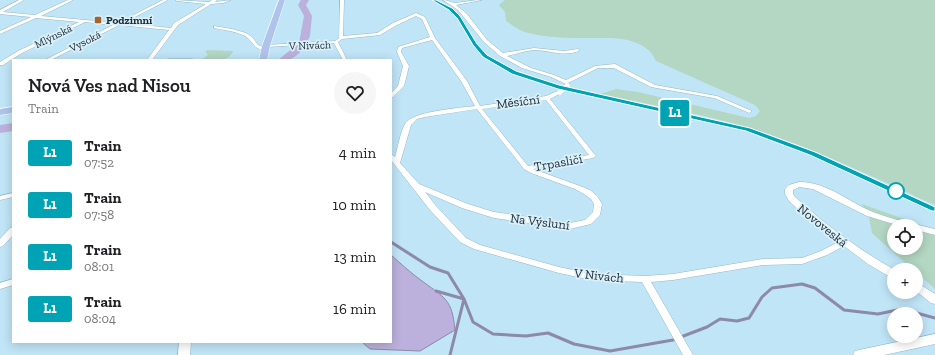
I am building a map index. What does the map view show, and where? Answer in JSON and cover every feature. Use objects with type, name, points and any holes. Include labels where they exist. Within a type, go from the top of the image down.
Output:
[{"type":"main road","points":[[263,59],[282,0]]},
{"type":"main road","points":[[0,112],[12,110]]},
{"type":"street","points":[[0,12],[22,0]]},
{"type":"street","points":[[0,33],[71,0]]},
{"type":"street","name":"Vysoká","points":[[49,59],[166,0]]},
{"type":"street","points":[[177,0],[221,2],[229,0]]},
{"type":"street","points":[[336,42],[341,38],[342,0]]},
{"type":"street","points":[[445,0],[454,4],[465,14],[490,46],[502,55],[528,68],[558,78],[566,84]]},
{"type":"street","points":[[454,4],[480,0]]},
{"type":"street","points":[[149,59],[176,24],[213,1]]},
{"type":"street","points":[[0,12],[171,29]]},
{"type":"street","name":"Trpasličí","points":[[341,38],[378,34],[416,14],[424,18],[433,38],[464,81],[478,107],[526,168],[594,156],[547,98]]},
{"type":"street","name":"Mlýnská","points":[[0,64],[20,52],[84,21]]},
{"type":"street","points":[[216,27],[242,33],[248,36],[257,46],[266,48]]},
{"type":"street","points":[[392,95],[401,86],[406,66],[399,52],[400,47],[433,38]]},
{"type":"street","name":"V Nivách","points":[[266,48],[336,42],[344,59]]},
{"type":"street","points":[[502,55],[534,49],[564,52],[578,50]]},
{"type":"street","name":"Mlýnská","points":[[0,64],[12,64]]},
{"type":"street","name":"Měsíční","points":[[397,163],[408,124],[415,118],[424,115],[547,98],[560,92],[566,84],[596,68],[615,66],[653,86],[715,96],[749,111]]},
{"type":"street","name":"V Nivách","points":[[392,157],[433,208],[463,240],[476,246],[560,270],[592,277],[646,279],[673,277],[763,262],[802,262],[845,242]]},
{"type":"street","name":"Na Výsluní","points":[[416,186],[494,216],[570,226],[588,222],[597,213],[598,204],[592,195],[578,186],[535,174],[526,168]]},
{"type":"street","name":"Novoveská","points":[[887,219],[870,214],[816,187],[800,184],[789,189],[789,194],[792,199],[814,219],[871,261],[887,270]]},
{"type":"street","points":[[0,198],[12,195]]},
{"type":"street","points":[[923,229],[935,232]]},
{"type":"street","points":[[0,244],[12,231]]},
{"type":"street","points":[[646,279],[688,355]]},
{"type":"street","points":[[0,286],[12,282]]},
{"type":"street","points":[[923,291],[935,300]]},
{"type":"street","points":[[859,355],[935,339]]},
{"type":"street","points":[[184,355],[185,343]]},
{"type":"green space","points":[[505,0],[935,0],[935,205],[833,159],[792,142],[750,128],[664,107],[600,94],[616,89],[638,92],[749,118],[756,116],[760,111],[755,105],[656,61],[648,50],[634,42],[612,38],[549,37],[522,31],[506,21],[505,12],[499,5]]},
{"type":"green space","points":[[205,51],[233,51],[231,55],[224,59],[202,59],[208,55]]},
{"type":"green space","points":[[862,204],[904,219],[887,219],[887,247],[872,233],[869,217]]},
{"type":"green space","points":[[923,226],[935,230],[935,289],[923,278],[923,263],[905,263],[896,255],[923,255]]},
{"type":"shaded area","points":[[392,256],[446,300],[452,312],[455,330],[420,351],[370,349],[363,343],[392,343]]},
{"type":"waterway","points":[[303,42],[308,16],[302,5],[305,0]]},
{"type":"waterway","points":[[285,59],[300,46]]},
{"type":"waterway","points":[[0,129],[12,127]]},
{"type":"waterway","points":[[392,243],[430,267],[448,273],[464,299]]},
{"type":"waterway","points":[[464,299],[473,322],[493,334],[526,336],[548,333],[574,344],[610,351],[673,340],[707,327],[720,319],[737,321],[749,318],[762,297],[772,288],[802,284],[815,288],[844,310],[878,314],[902,309],[935,318]]},
{"type":"waterway","points":[[436,291],[464,299]]},
{"type":"waterway","points":[[450,355],[464,299]]},
{"type":"railway","points":[[434,0],[458,16],[476,45],[493,61]]},
{"type":"railway","points":[[491,60],[514,73],[558,87],[748,130],[766,137]]},
{"type":"railway","points":[[764,136],[812,154],[935,209]]},
{"type":"train","name":"L1","points":[[434,0],[450,9],[459,17],[475,45],[485,56],[514,73],[542,83],[707,119],[779,140],[935,209]]},
{"type":"place","name":"Podzimní","points":[[98,20]]}]
